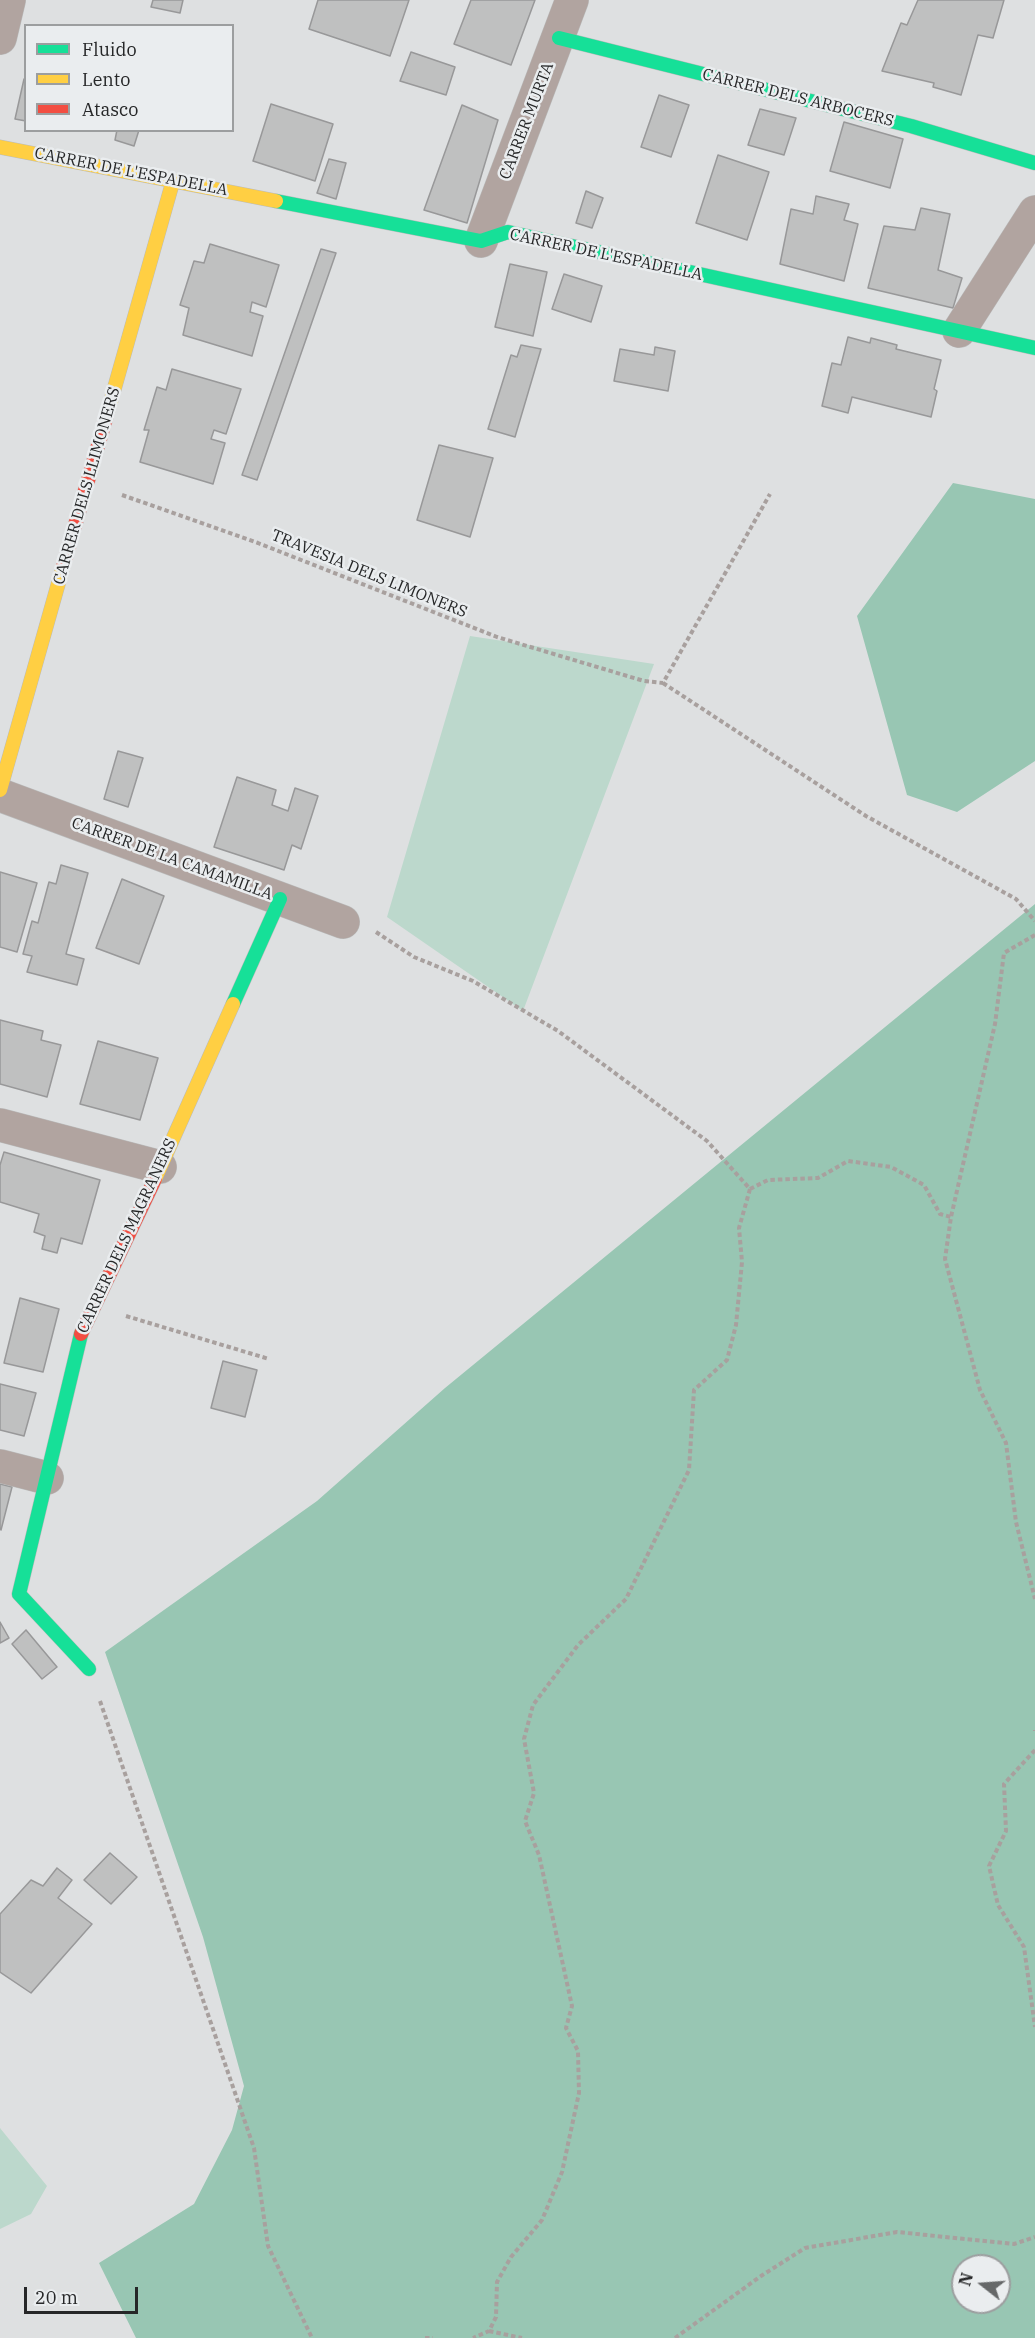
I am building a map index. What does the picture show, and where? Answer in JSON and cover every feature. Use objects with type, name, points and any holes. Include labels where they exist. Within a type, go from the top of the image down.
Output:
[{"type":"street","points":[[0,38],[9,0]]},
{"type":"street","name":"CARRER MURTA","points":[[481,241],[572,0]]},
{"type":"street","name":"CARRER DELS ARBOCERS","points":[[559,38],[911,126],[1035,163]]},
{"type":"street","name":"CARRER DE L'ESPADELLA","points":[[0,147],[481,241],[508,232],[1035,348]]},
{"type":"street","name":"CARRER DELS LLIMONERS","points":[[0,792],[173,181]]},
{"type":"street","points":[[960,331],[1035,212]]},
{"type":"street","name":"CARRER DE LA CAMAMILLA","points":[[0,792],[343,922]]},
{"type":"street","name":"CARRER DELS MAGRANERS","points":[[88,1669],[19,1594],[83,1324],[160,1167],[280,899]]},
{"type":"street","points":[[0,1125],[160,1167]]},
{"type":"street","points":[[0,1466],[47,1478]]},
{"type":"path","name":"TRAVESIA DELS LIMONERS","points":[[88,483],[258,543],[497,637],[644,681],[663,683]]},
{"type":"path","points":[[770,494],[663,683],[866,816],[1016,898],[1035,921]]},
{"type":"path","points":[[343,922],[359,921],[414,957],[473,981],[558,1031],[707,1141],[750,1189]]},
{"type":"path","points":[[1035,935],[1004,953],[995,1024],[951,1217],[945,1259],[980,1390],[1006,1443],[1016,1522],[1035,1599]]},
{"type":"path","points":[[489,2331],[496,2317],[497,2282],[512,2257],[542,2220],[562,2172],[579,2093],[578,2051],[566,2028],[572,2006],[539,1855],[525,1821],[534,1793],[524,1739],[533,1705],[578,1645],[626,1599],[689,1470],[694,1390],[727,1360],[736,1325],[742,1262],[739,1228],[750,1189],[768,1180],[818,1178],[848,1161],[891,1167],[924,1185],[940,1215],[951,1217]]},
{"type":"path","points":[[93,1306],[269,1359]]},
{"type":"path","points":[[88,1669],[254,2148],[268,2246],[312,2338]]},
{"type":"path","points":[[1035,1750],[1004,1784],[1006,1831],[989,1866],[998,1905],[1024,1947],[1035,2027]]},
{"type":"path","points":[[675,2338],[761,2276],[805,2248],[897,2232],[1014,2244],[1035,2237]]},
{"type":"path","points":[[473,2338],[489,2331],[522,2338]]},
{"type":"path","points":[[424,2338],[434,2338]]},
{"type":"green space","points":[[953,483],[1035,499],[1035,761],[957,812],[907,795],[857,616]]},
{"type":"green space","points":[[470,636],[654,664],[523,1011],[387,917]]},
{"type":"green space","points":[[1035,904],[1035,2338],[136,2338],[99,2263],[194,2204],[232,2130],[244,2086],[203,1937],[105,1652],[317,1501],[445,1388]]},
{"type":"green space","points":[[0,2128],[47,2186],[31,2214],[0,2229]]},
{"type":"building","points":[[153,0],[183,0],[180,13],[151,7]]},
{"type":"building","points":[[318,0],[409,0],[390,56],[309,29]]},
{"type":"building","points":[[471,0],[535,0],[511,65],[454,44]]},
{"type":"building","points":[[918,0],[1004,0],[993,38],[978,35],[961,95],[933,87],[934,83],[882,71],[901,23],[907,25]]},
{"type":"building","points":[[411,52],[455,67],[446,95],[400,81]]},
{"type":"building","points":[[24,79],[24,121],[15,119]]},
{"type":"building","points":[[659,95],[689,105],[671,157],[641,147]]},
{"type":"building","points":[[271,104],[333,124],[315,181],[253,161]]},
{"type":"building","points":[[462,105],[498,120],[467,223],[424,210]]},
{"type":"building","points":[[760,109],[796,118],[784,155],[748,145]]},
{"type":"building","points":[[844,122],[903,139],[890,188],[830,171]]},
{"type":"building","points":[[117,132],[138,132],[134,146],[115,140]]},
{"type":"building","points":[[718,155],[769,172],[747,240],[696,223]]},
{"type":"building","points":[[329,159],[346,163],[336,199],[317,193]]},
{"type":"building","points":[[586,191],[603,198],[592,228],[576,223]]},
{"type":"building","points":[[816,196],[849,204],[844,220],[858,224],[844,281],[780,264],[791,209],[813,214]]},
{"type":"building","points":[[921,208],[950,214],[938,270],[962,278],[953,308],[868,288],[884,226],[915,230]]},
{"type":"building","points":[[210,244],[279,265],[266,307],[252,302],[250,312],[263,316],[252,356],[183,335],[189,308],[180,305],[194,261],[204,263]]},
{"type":"building","points":[[321,249],[336,253],[257,480],[242,475]]},
{"type":"building","points":[[510,264],[547,272],[533,336],[495,327]]},
{"type":"building","points":[[564,274],[602,286],[591,322],[552,309]]},
{"type":"building","points":[[848,337],[870,343],[871,338],[897,345],[896,349],[941,360],[934,389],[937,391],[931,417],[852,397],[848,413],[822,406],[832,363],[841,365]]},
{"type":"building","points":[[521,345],[541,349],[515,437],[488,429],[511,355],[517,357]]},
{"type":"building","points":[[655,347],[675,351],[668,391],[614,381],[620,349],[654,355]]},
{"type":"building","points":[[172,369],[241,389],[226,434],[214,430],[211,439],[225,443],[213,484],[140,462],[149,430],[144,430],[157,387],[166,390]]},
{"type":"building","points":[[439,445],[493,458],[470,537],[417,520]]},
{"type":"building","points":[[118,751],[143,758],[128,807],[104,799]]},
{"type":"building","points":[[237,777],[276,790],[272,805],[288,811],[295,788],[318,796],[301,849],[292,845],[284,870],[214,847]]},
{"type":"building","points":[[61,865],[88,873],[66,954],[84,959],[77,985],[27,972],[32,956],[23,954],[32,921],[38,923],[49,882],[56,884]]},
{"type":"building","points":[[0,872],[37,883],[17,952],[0,947]]},
{"type":"building","points":[[122,879],[164,896],[139,964],[96,948]]},
{"type":"building","points":[[0,1020],[43,1031],[41,1040],[61,1045],[47,1097],[0,1084]]},
{"type":"building","points":[[98,1041],[158,1058],[140,1120],[80,1104]]},
{"type":"building","points":[[4,1152],[100,1180],[82,1244],[61,1238],[57,1253],[42,1249],[45,1236],[34,1232],[39,1214],[0,1202],[0,1165]]},
{"type":"building","points":[[20,1298],[59,1309],[43,1372],[4,1363]]},
{"type":"building","points":[[223,1361],[257,1370],[245,1417],[211,1408]]},
{"type":"building","points":[[0,1384],[36,1393],[24,1436],[0,1430]]},
{"type":"building","points":[[0,1484],[12,1487],[1,1530],[0,1529]]},
{"type":"building","points":[[0,1622],[9,1638],[0,1643]]},
{"type":"building","points":[[26,1630],[57,1667],[42,1679],[12,1644]]},
{"type":"building","points":[[110,1853],[137,1877],[111,1904],[84,1880]]},
{"type":"building","points":[[57,1868],[72,1880],[58,1898],[92,1924],[31,1993],[0,1972],[0,1914],[31,1880],[43,1886]]},
{"type":"traffic: fast","points":[[559,38],[911,126],[1035,163]]},
{"type":"traffic: fast","points":[[276,201],[481,241],[508,232],[1035,348]]},
{"type":"traffic: fast","points":[[233,1004],[280,899]]},
{"type":"traffic: fast","points":[[81,1334],[19,1594],[89,1669]]},
{"type":"traffic: slow","points":[[0,147],[276,201]]},
{"type":"traffic: slow","points":[[108,411],[173,181]]},
{"type":"traffic: slow","points":[[0,790],[63,567]]},
{"type":"traffic: slow","points":[[155,1179],[233,1004]]},
{"type":"traffic: jam","points":[[63,567],[108,411]]},
{"type":"traffic: jam","points":[[81,1334],[155,1179]]}]
